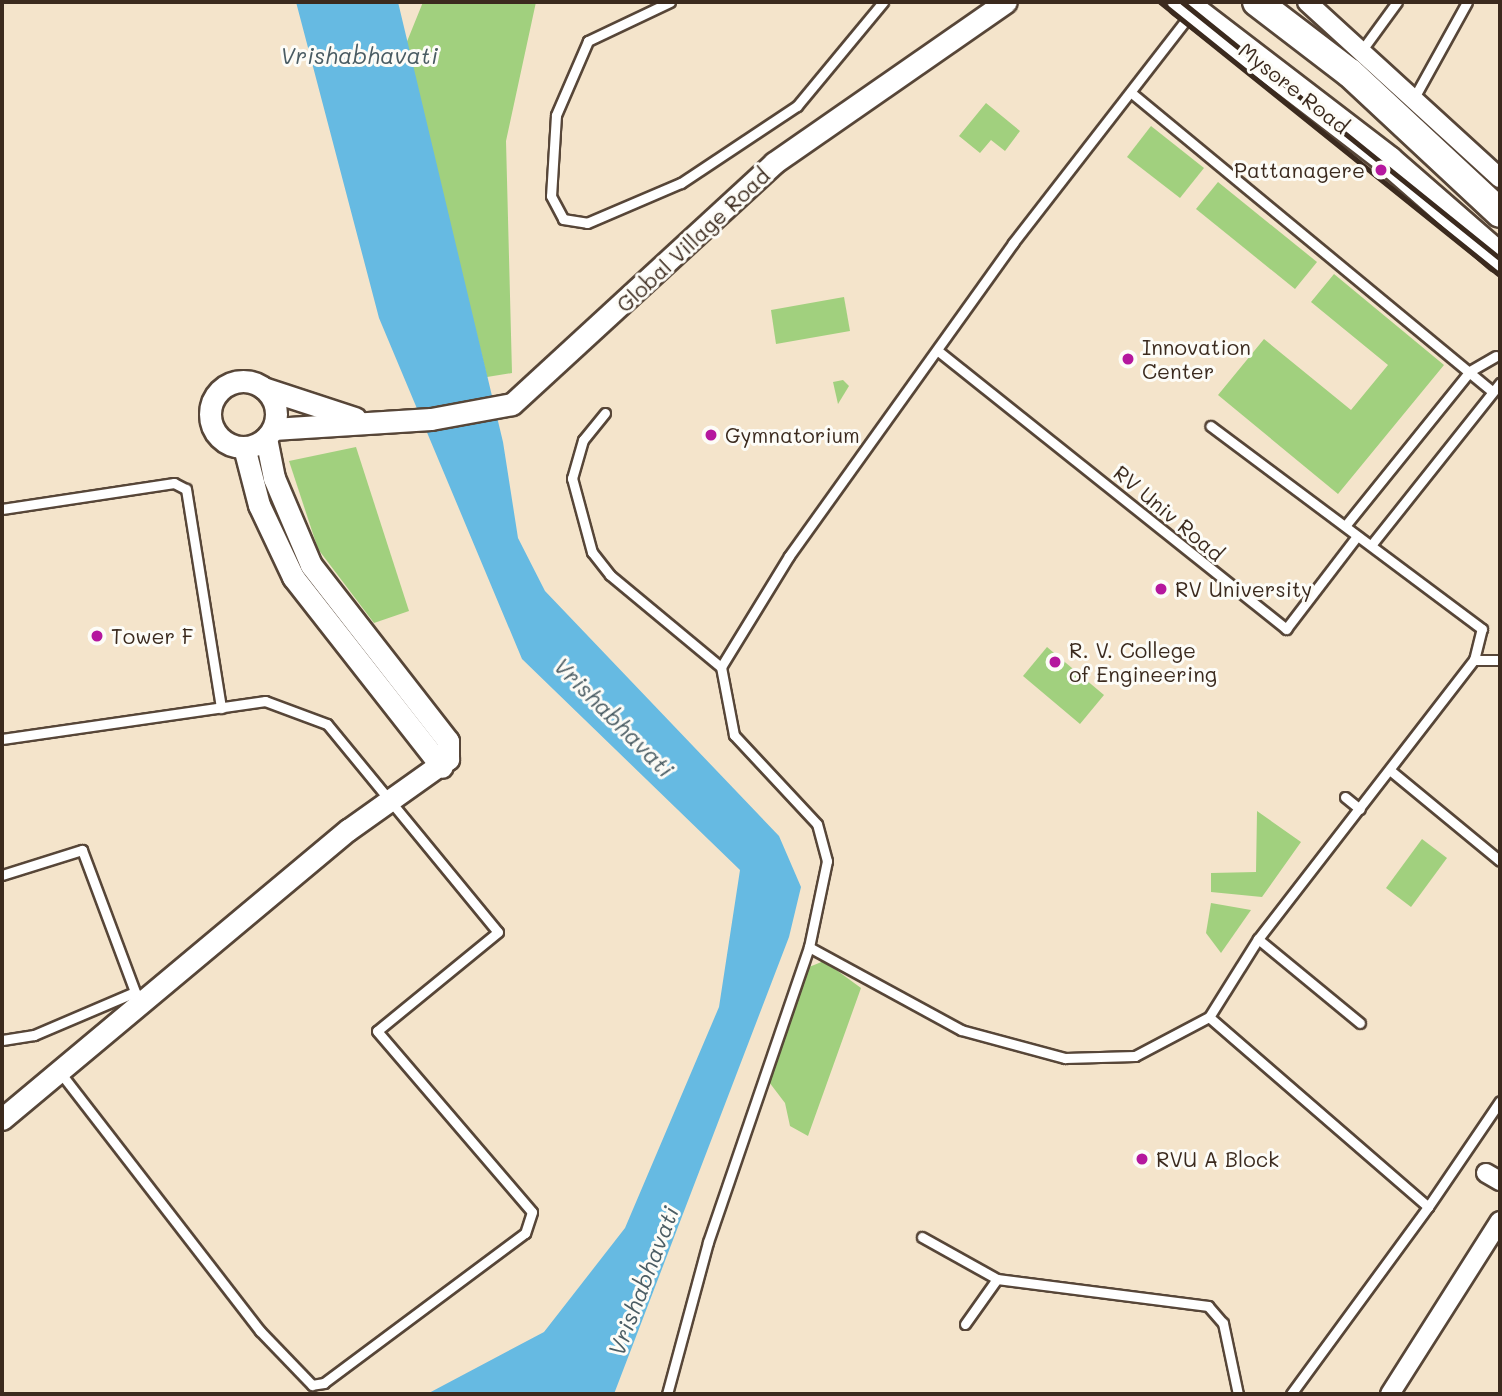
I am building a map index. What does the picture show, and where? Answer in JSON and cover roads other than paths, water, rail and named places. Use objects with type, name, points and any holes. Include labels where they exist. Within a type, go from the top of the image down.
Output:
[{"type":"highway","name":"Mysore Road","points":[[1268,4],[1350,73],[1500,213]]},
{"type":"highway","name":"Mysore Road","points":[[1188,6],[1389,161],[1500,258]]},
{"type":"street","name":"Global Village Road","points":[[365,421],[236,382],[214,400],[214,429],[244,447],[269,434],[365,421],[391,423],[512,404],[774,163],[1006,2]]},
{"type":"street","points":[[1307,2],[1415,96],[1500,176]]},
{"type":"street","points":[[2,1119],[348,830],[442,767],[448,741],[311,565],[274,478],[269,434],[274,402],[263,388]]},
{"type":"street","points":[[244,447],[259,505],[293,577],[442,767]]},
{"type":"street","points":[[1390,1394],[1500,1221]]},
{"type":"lane","points":[[670,2],[588,41],[556,115],[551,196],[562,219],[587,223],[681,183],[797,106],[880,3]]},
{"type":"lane","points":[[1363,50],[1397,2]]},
{"type":"lane","points":[[1415,96],[1467,2]]},
{"type":"lane","points":[[667,1394],[708,1242],[809,947],[826,874],[822,836],[741,748],[724,707],[721,667],[789,556],[1013,243],[1134,95],[1188,6]]},
{"type":"lane","points":[[1134,95],[1491,390]]},
{"type":"lane","name":"RV Univ Road","points":[[937,350],[1286,629],[1357,536]]},
{"type":"lane","points":[[1345,526],[1470,371],[1496,356]]},
{"type":"lane","points":[[1372,544],[1491,390],[1500,383]]},
{"type":"lane","points":[[605,413],[583,440],[572,478],[592,552],[610,575],[721,667]]},
{"type":"lane","points":[[809,947],[961,1030],[1065,1058],[1135,1056],[1209,1017],[1258,939],[1391,771],[1474,660],[1482,640],[1477,623],[1211,426]]},
{"type":"lane","points":[[2,509],[174,482],[186,489],[221,708]]},
{"type":"lane","points":[[1474,660],[1500,660]]},
{"type":"lane","points":[[2,739],[265,701],[327,724],[498,932],[377,1031],[532,1212],[525,1233],[324,1383],[312,1385],[260,1331],[60,1072]]},
{"type":"lane","points":[[1391,771],[1500,861]]},
{"type":"lane","points":[[1345,797],[1360,809]]},
{"type":"lane","points":[[2,875],[82,850],[135,992],[34,1035],[2,1040]]},
{"type":"lane","points":[[1258,939],[1360,1023]]},
{"type":"lane","points":[[1209,1017],[1428,1207]]},
{"type":"lane","points":[[1291,1394],[1428,1207],[1500,1101]]},
{"type":"lane","points":[[922,1237],[997,1279],[1208,1306],[1223,1322],[1238,1394]]},
{"type":"lane","points":[[965,1324],[997,1279]]},
{"type":"water","name":"Vrishabhavati","points":[[296,2],[398,2],[503,442],[518,538],[545,591],[779,836],[801,887],[789,937],[614,1394],[427,1394],[544,1332],[625,1228],[719,1007],[740,870],[522,659],[379,318]]},
{"type":"railway","points":[[1160,2],[1500,275]]},
{"type":"railway","points":[[1182,2],[1500,259]]},
{"type":"place","name":"Pattanagere","points":[[1381,170]]},
{"type":"place","name":"Innovation Center","points":[[1128,359]]},
{"type":"place","name":"Gymnatorium","points":[[711,435]]},
{"type":"place","name":"RV University","points":[[1161,589]]},
{"type":"place","name":"Tower F","points":[[97,636]]},
{"type":"place","name":"R. V. College of Engineering","points":[[1055,662]]},
{"type":"place","name":"RVU A Block","points":[[1142,1159]]}]
